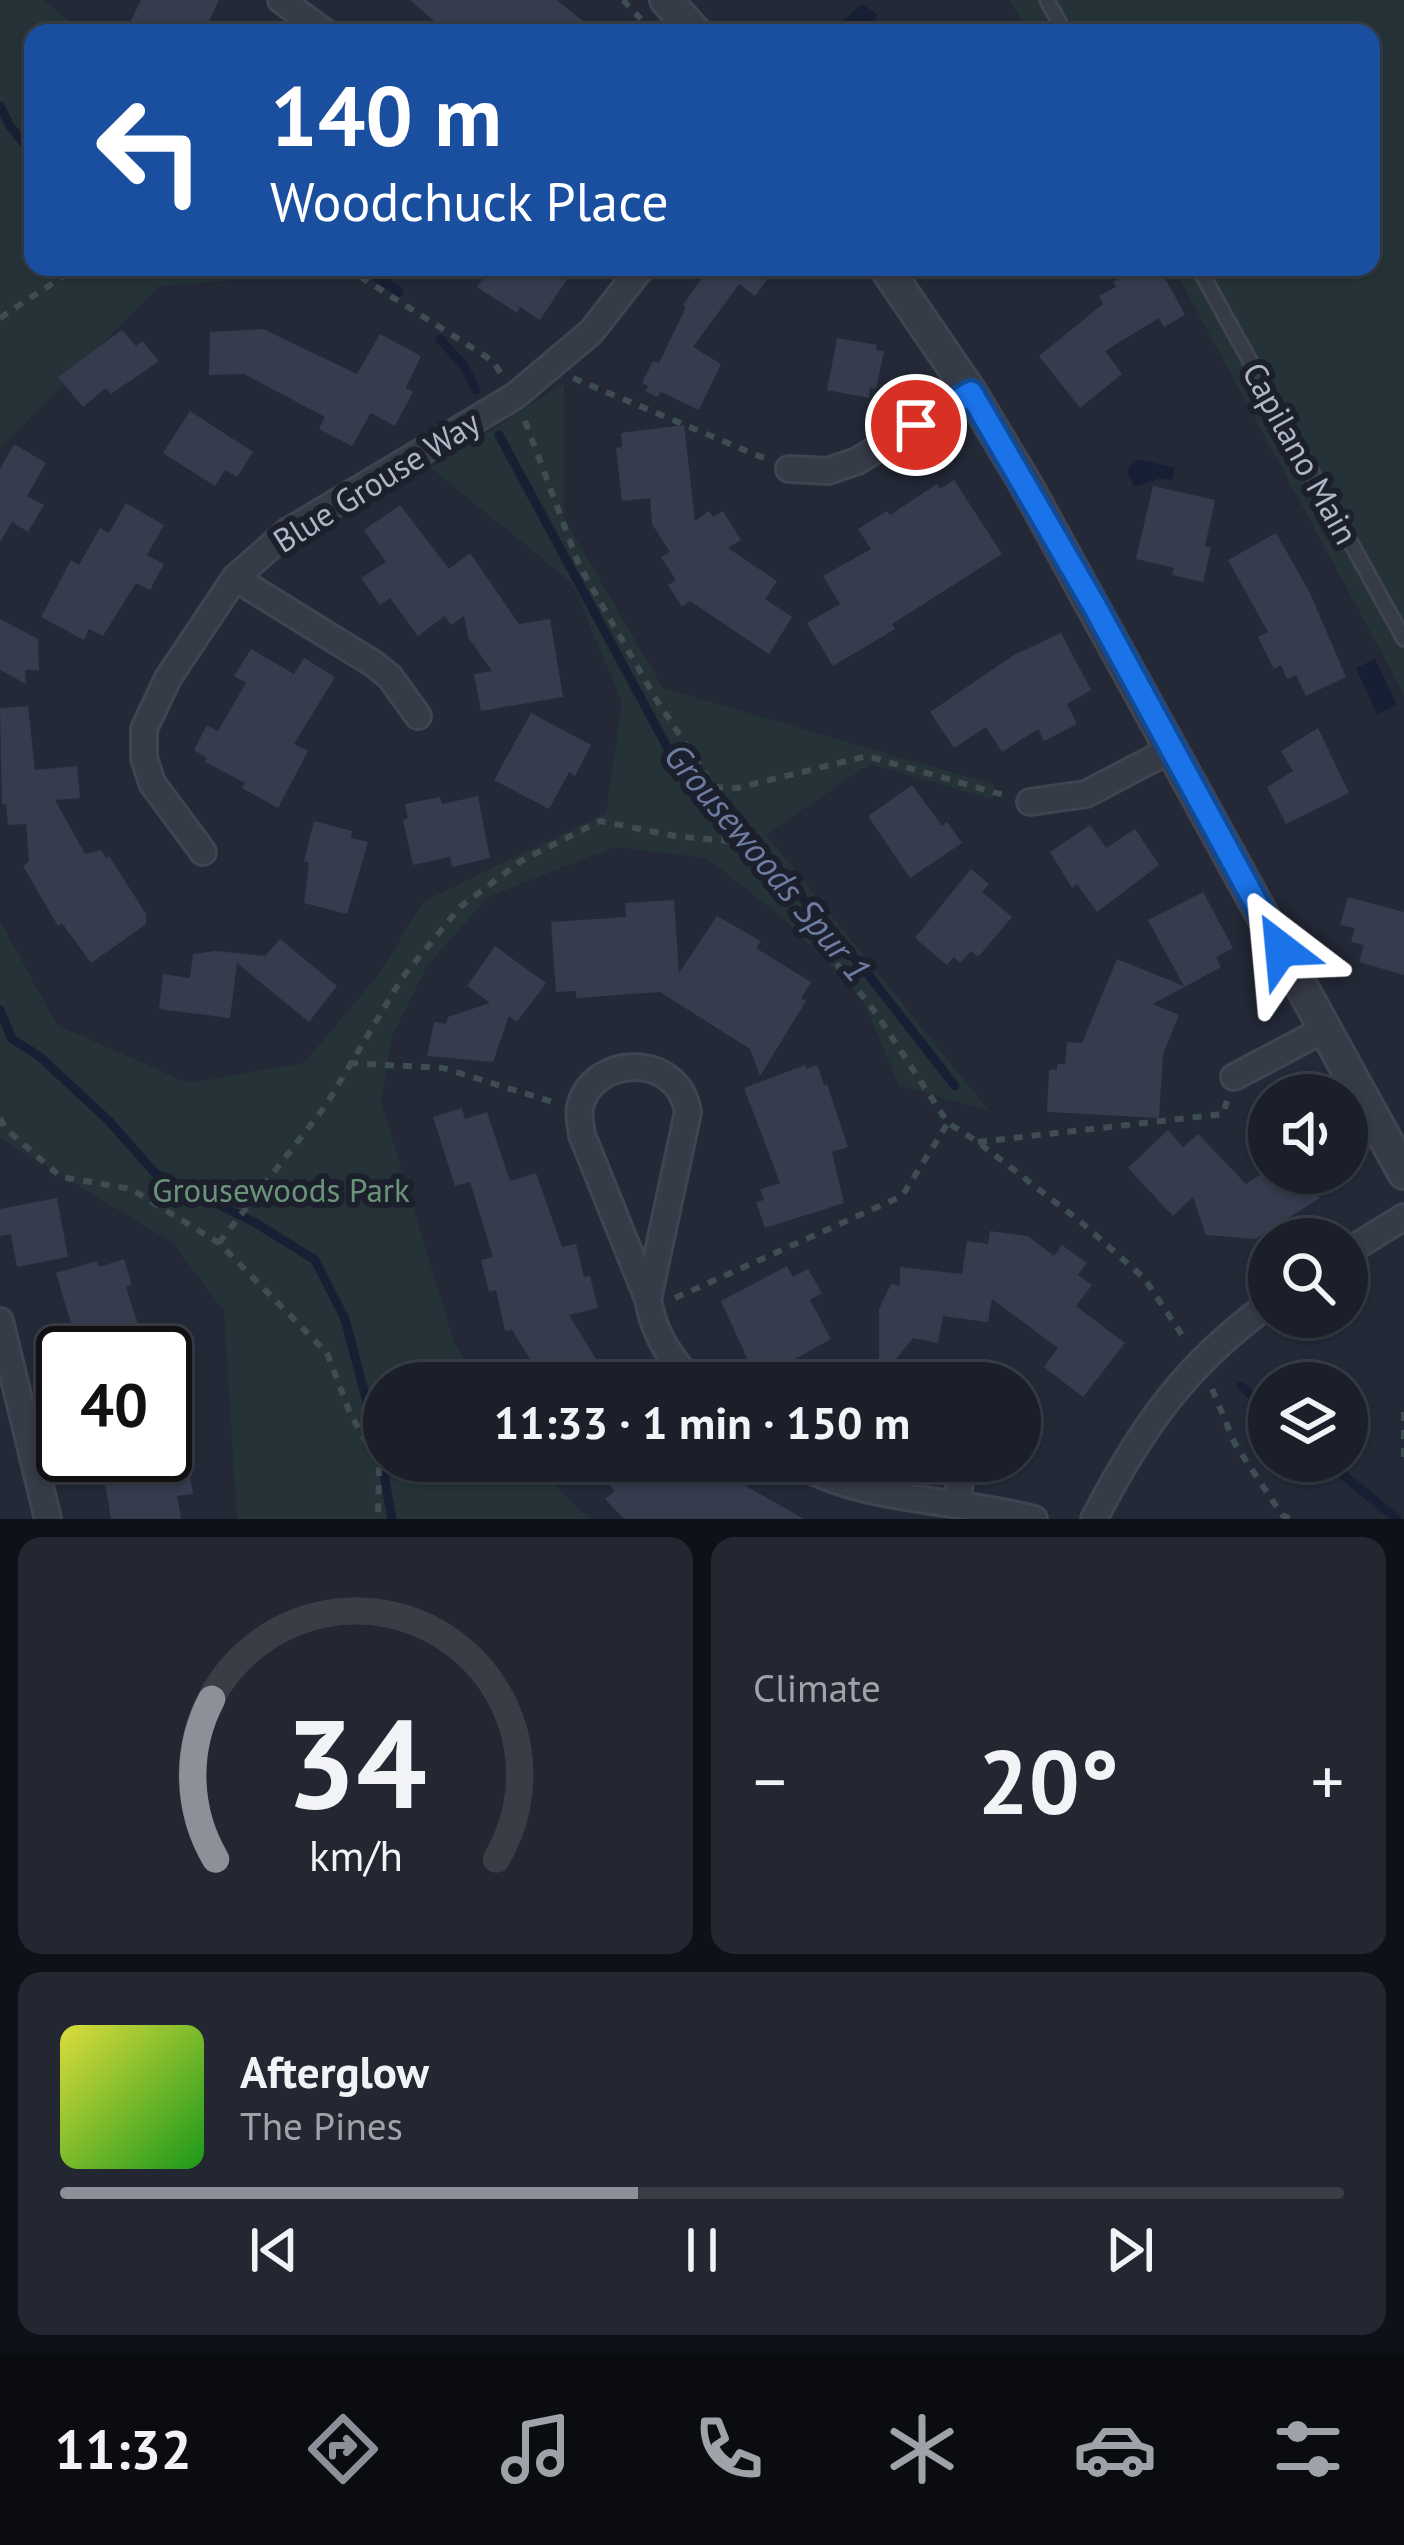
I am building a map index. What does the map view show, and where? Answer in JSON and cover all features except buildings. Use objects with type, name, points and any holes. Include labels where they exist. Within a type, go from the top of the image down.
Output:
[{"type":"street","points":[[281,0],[314,24]]},
{"type":"street","points":[[666,0],[688,24]]},
{"type":"street","name":"Blue Grouse Way","points":[[203,852],[152,783],[144,729],[168,678],[235,578],[286,532],[515,396],[590,332],[635,276]]},
{"type":"street","points":[[891,276],[971,393],[1094,605],[1404,1173]]},
{"type":"street","points":[[789,469],[828,471],[857,461],[971,393]]},
{"type":"street","points":[[235,578],[374,664],[390,677],[418,716]]},
{"type":"street","points":[[1030,802],[1087,794],[1172,749]]},
{"type":"street","points":[[1234,1077],[1325,1029]]},
{"type":"street","points":[[649,1304],[688,1112],[685,1095],[674,1079],[654,1068],[632,1068],[607,1073],[589,1085],[579,1109],[582,1135],[649,1304],[652,1325],[675,1362]]},
{"type":"street","points":[[1368,1239],[1404,1217]]},
{"type":"street","points":[[0,1321],[48,1519]]},
{"type":"street","points":[[1094,1519],[1153,1415],[1200,1363],[1248,1322]]},
{"type":"street","points":[[849,1482],[884,1493],[1034,1519]]},
{"type":"street","points":[[956,1504],[960,1482]]},
{"type":"lane","name":"Capilano Main","points":[[1203,276],[1404,639]]},
{"type":"path","points":[[0,317],[63,276]]},
{"type":"path","points":[[359,276],[494,361],[515,396],[579,565],[715,790],[739,842],[877,1013],[948,1123],[1082,1223],[1144,1278],[1200,1363],[1235,1444],[1282,1515],[1291,1519]]},
{"type":"path","points":[[548,367],[789,469]]},
{"type":"path","points":[[715,790],[867,756],[1030,802]]},
{"type":"path","points":[[219,1243],[326,1105],[402,978],[460,908],[520,861],[600,821],[674,836],[739,842]]},
{"type":"path","points":[[349,1063],[443,1068],[579,1109]]},
{"type":"path","points":[[978,1142],[1223,1114],[1234,1077]]},
{"type":"path","points":[[0,1118],[5,1128],[61,1177],[131,1190],[219,1243],[327,1353],[350,1413],[379,1465],[379,1519]]},
{"type":"path","points":[[649,1304],[902,1196],[948,1123]]},
{"type":"path","points":[[1404,1412],[1404,1456]]},
{"type":"green space","points":[[0,0],[42,0],[75,24],[24,24],[24,276],[289,276],[159,286],[0,449]]},
{"type":"green space","points":[[1010,0],[1404,0],[1404,694],[1178,276],[1380,276],[1380,24],[1025,24]]},
{"type":"green space","name":"Grousewoods Park","points":[[564,384],[564,518],[663,688],[995,785],[993,799],[870,764],[766,834],[989,1111],[899,1085],[862,998],[781,916],[706,858],[614,847],[488,897],[428,965],[391,1039],[381,1102],[455,1345],[466,1362],[363,1362],[363,1482],[550,1482],[590,1519],[237,1519],[224,1311],[173,1243],[0,1138],[0,921],[57,1025],[188,1083],[304,1063],[378,975],[424,901],[606,813],[622,702],[572,583],[431,468]]},
{"type":"water","points":[[862,4],[878,15],[872,24],[839,24]]},
{"type":"water","points":[[1134,461],[1175,468],[1172,480],[1161,478],[1134,487],[1127,471]]},
{"type":"water","points":[[1375,659],[1397,705],[1377,714],[1356,668]]},
{"type":"waterway","name":"Grousewoods Spur 1","points":[[0,106],[24,144]]},
{"type":"waterway","name":"Grousewoods Spur 1","points":[[375,276],[399,292]]},
{"type":"waterway","name":"Grousewoods Spur 1","points":[[440,339],[464,366],[476,390]]},
{"type":"waterway","name":"Grousewoods Spur 1","points":[[499,435],[679,769],[752,839],[867,973],[955,1086]]},
{"type":"waterway","points":[[0,1010],[12,1039],[39,1056],[108,1120],[155,1173],[254,1222],[315,1260],[345,1319],[380,1452],[392,1519]]},
{"type":"waterway","points":[[1241,1386],[1248,1392]]},
{"type":"waterway","points":[[1352,1482],[1397,1519]]},
{"type":"route","points":[[916,425],[971,393],[1094,605],[1281,949]]}]
